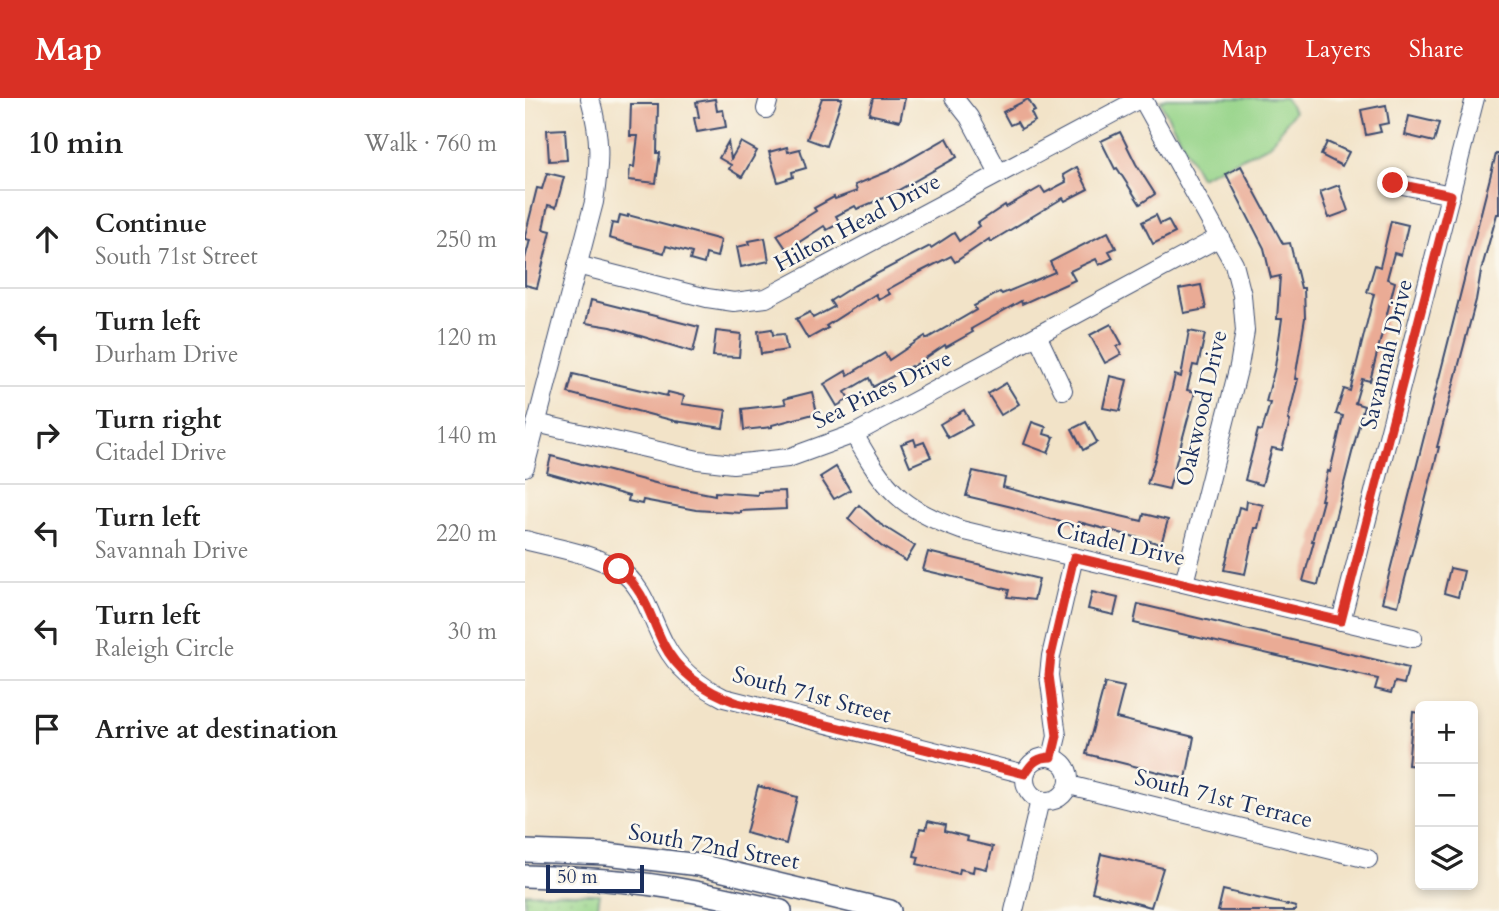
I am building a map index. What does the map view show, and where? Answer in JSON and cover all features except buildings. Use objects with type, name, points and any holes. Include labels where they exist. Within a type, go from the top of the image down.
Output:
[{"type":"main road","name":"South 72nd Street","points":[[525,851],[607,854],[699,865],[890,911]]},
{"type":"main road","points":[[525,876],[645,884],[712,895],[781,911]]},
{"type":"street","points":[[525,467],[594,202],[599,165],[598,128],[590,98]]},
{"type":"street","points":[[954,98],[969,117],[999,173]]},
{"type":"street","name":"Hilton Head Drive","points":[[577,265],[706,298],[734,302],[766,298],[1142,98]]},
{"type":"street","name":"Oakwood Drive","points":[[1142,98],[1234,264],[1242,295],[1245,331],[1239,366],[1184,583]]},
{"type":"street","name":"Savannah Drive","points":[[1341,621],[1475,98]]},
{"type":"street","points":[[1393,183],[1451,195]]},
{"type":"street","name":"Sea Pines Drive","points":[[536,423],[698,460],[733,464],[788,458],[854,434],[1220,237]]},
{"type":"street","points":[[1038,337],[1063,390]]},
{"type":"street","name":"Citadel Drive","points":[[854,434],[877,473],[909,506],[930,519],[961,530],[1413,638]]},
{"type":"street","name":"South 71st Street","points":[[525,540],[603,561],[619,569],[632,580],[644,597],[672,657],[697,682],[724,698],[1025,774]]},
{"type":"street","points":[[1052,757],[1057,736],[1049,675],[1051,656],[1074,557]]},
{"type":"street","points":[[1052,757],[1066,768],[1069,785],[1060,798],[1050,802],[1040,800],[1029,793],[1025,774],[1037,759],[1052,757]]},
{"type":"street","name":"South 71st Terrace","points":[[1069,785],[1368,859]]},
{"type":"street","points":[[1014,911],[1040,800]]},
{"type":"green space","points":[[1166,98],[1285,98],[1294,111],[1270,145],[1200,177],[1160,101]]},
{"type":"green space","points":[[525,893],[600,894],[597,911],[525,911]]},
{"type":"route","points":[[619,569],[632,580],[644,597],[672,657],[697,682],[724,698],[1025,774],[1037,759],[1052,757],[1057,736],[1049,675],[1074,557],[1341,621],[1451,195],[1393,183]]}]
